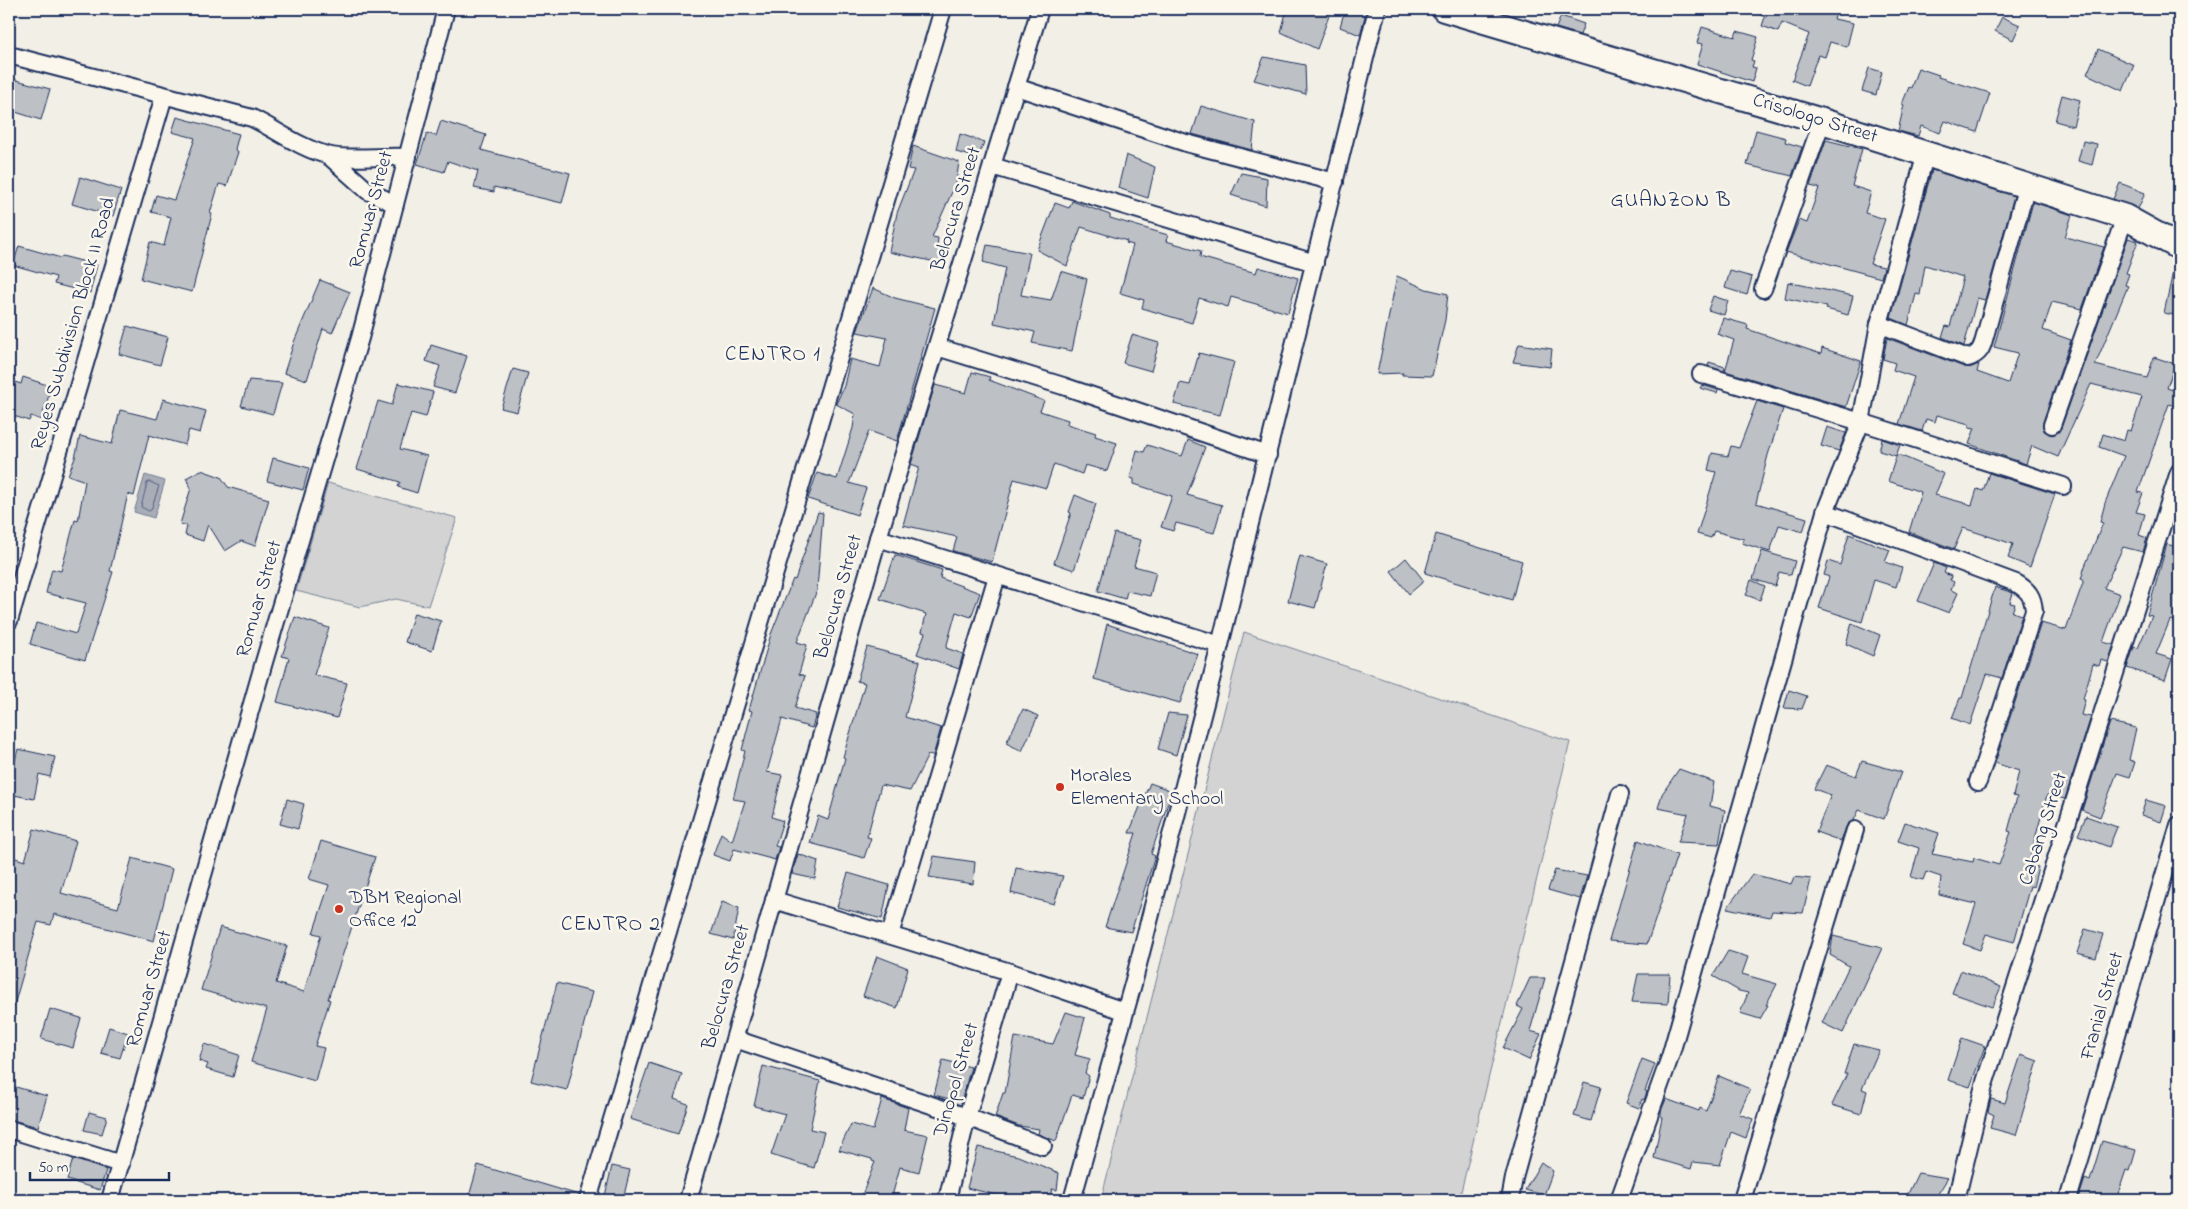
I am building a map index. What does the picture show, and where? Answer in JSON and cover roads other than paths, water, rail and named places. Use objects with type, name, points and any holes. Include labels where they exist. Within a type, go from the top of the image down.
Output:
[{"type":"street","name":"Romuar Street","points":[[110,1200],[264,662],[360,338],[446,9]]},
{"type":"street","points":[[588,1200],[943,9]]},
{"type":"street","name":"Belocura Street","points":[[688,1200],[878,538],[1040,9]]},
{"type":"street","points":[[1072,1200],[1133,984],[1220,645],[1377,9]]},
{"type":"street","name":"Crisologo Street","points":[[1444,9],[1822,120],[2125,217],[2179,247]]},
{"type":"street","points":[[9,55],[252,118],[275,129],[297,144],[329,156],[408,157]]},
{"type":"street","points":[[1016,87],[1186,143],[1335,182]]},
{"type":"street","name":"Reyes Subdivision Block II Road","points":[[9,622],[164,96]]},
{"type":"street","points":[[1763,288],[1822,120]]},
{"type":"street","points":[[1619,1200],[1670,1057],[1825,512],[1862,422],[1879,324],[1926,153]]},
{"type":"street","points":[[329,156],[368,191],[395,204]]},
{"type":"street","points":[[992,166],[1315,263]]},
{"type":"street","points":[[1879,324],[1968,358],[1977,355],[1981,350],[2027,186]]},
{"type":"street","points":[[2052,425],[2125,217]]},
{"type":"street","points":[[936,347],[1063,386],[1268,455]]},
{"type":"street","points":[[1702,374],[1862,422],[2063,486]]},
{"type":"street","name":"Cabang Street","points":[[1956,1200],[1984,1085],[2179,472]]},
{"type":"street","points":[[1825,512],[2016,583],[2028,590],[2034,602],[2034,611],[1978,782]]},
{"type":"street","points":[[878,538],[1220,645]]},
{"type":"street","points":[[890,935],[997,576]]},
{"type":"street","points":[[1510,1200],[1514,1178],[1620,794]]},
{"type":"street","name":"Franial Street","points":[[2068,1200],[2179,825]]},
{"type":"street","points":[[1742,1200],[1855,830]]},
{"type":"street","points":[[774,900],[1010,972],[1124,1011]]},
{"type":"street","name":"Dinopol Street","points":[[947,1200],[967,1117],[1010,972]]},
{"type":"street","points":[[735,1039],[967,1117],[1043,1146]]},
{"type":"street","points":[[9,1128],[121,1164]]},
{"type":"water","points":[[145,475],[165,481],[154,518],[134,512]]},
{"type":"place","name":"Morales Elementary School","points":[[1060,787]]},
{"type":"place","name":"DBM Regional Office 12","points":[[339,909]]},
{"type":"district","name":"GUANZON B","points":[[1671,201]]},
{"type":"district","name":"CENTRO 1","points":[[773,355]]},
{"type":"district","name":"CENTRO 2","points":[[611,925]]}]
